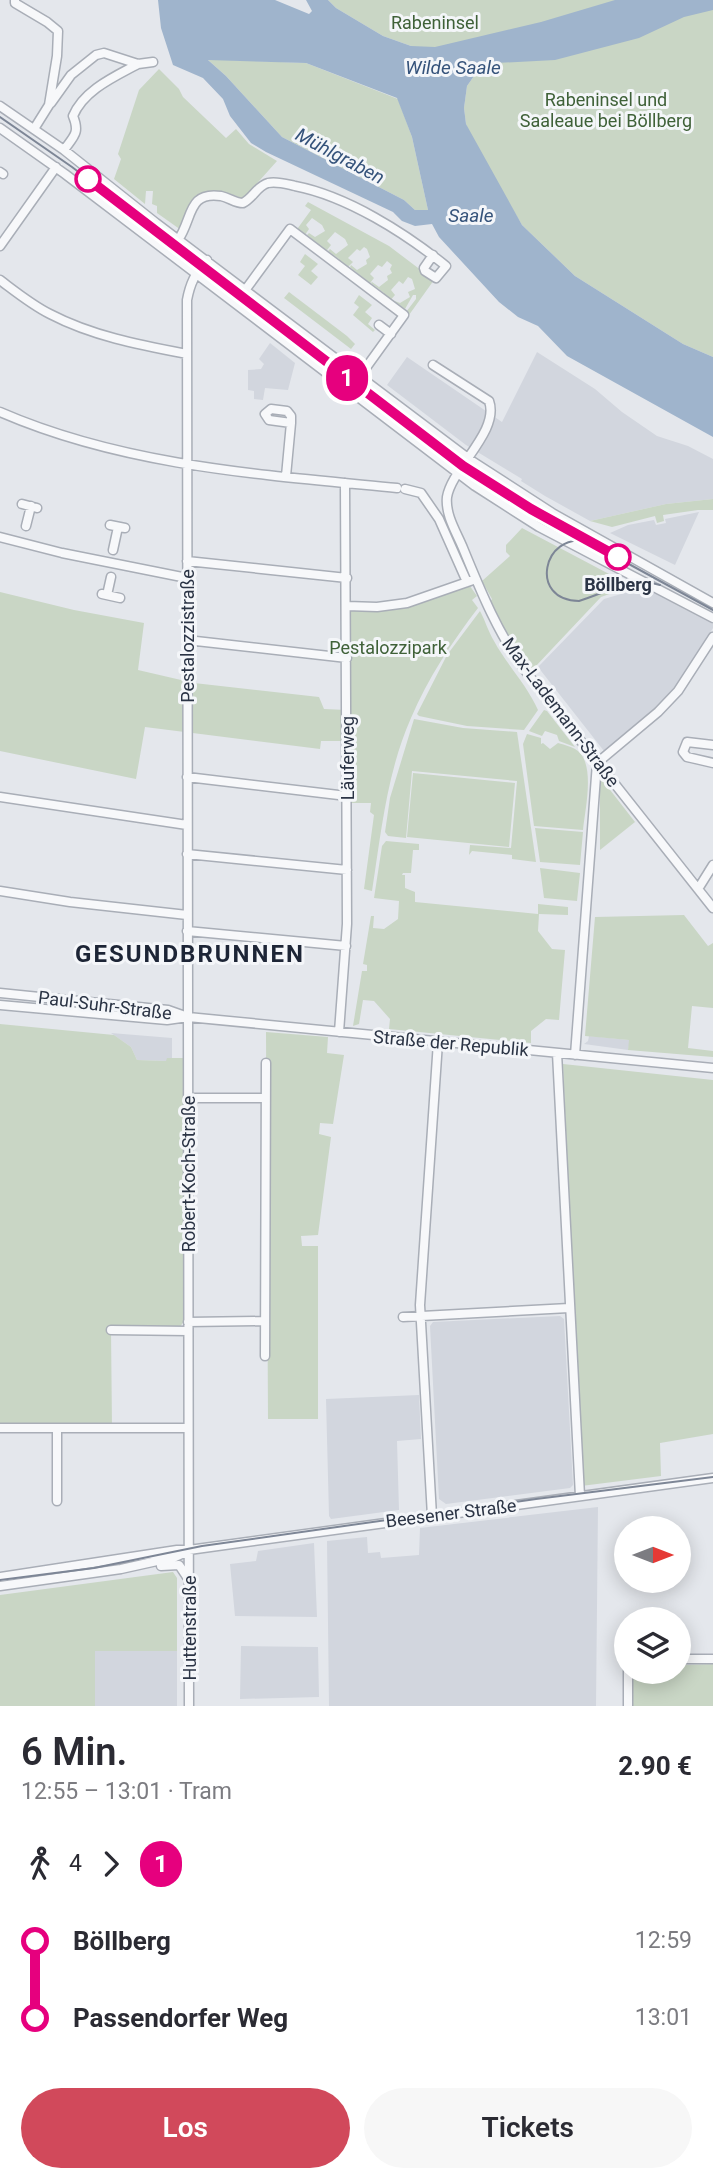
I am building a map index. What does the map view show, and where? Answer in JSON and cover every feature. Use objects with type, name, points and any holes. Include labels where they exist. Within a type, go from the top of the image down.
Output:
[{"type":"street","points":[[15,0],[15,3],[58,31],[49,106]]},
{"type":"street","points":[[34,129],[71,75],[96,55],[104,53],[138,64]]},
{"type":"street","points":[[64,150],[76,134],[77,126],[73,116],[75,111],[99,86],[138,64],[153,62]]},
{"type":"street","points":[[0,106],[64,150],[178,240],[469,458],[554,514],[713,603]]},
{"type":"street","points":[[0,128],[56,167],[458,474],[539,527],[713,618]]},
{"type":"street","points":[[0,246],[56,167]]},
{"type":"street","points":[[178,240],[185,230],[192,206],[199,199],[214,196],[243,203],[264,185],[276,182],[328,194],[415,241],[433,255]]},
{"type":"street","points":[[0,229],[8,235]]},
{"type":"street","points":[[246,289],[290,229],[404,315],[360,376]]},
{"type":"street","name":"Pestalozzistraße","points":[[188,1017],[187,300],[195,274],[207,260]]},
{"type":"street","points":[[0,280],[33,304],[72,325],[99,334],[187,354]]},
{"type":"street","points":[[379,325],[391,334]]},
{"type":"street","name":"Max-Lademann-Straße","points":[[433,365],[489,401],[491,416],[447,497],[447,508],[471,580]]},
{"type":"street","points":[[0,412],[96,445],[187,464],[345,483]]},
{"type":"street","points":[[286,476],[291,423]]},
{"type":"street","name":"Max-Lademann-Straße","points":[[345,483],[421,492],[439,519],[513,655],[713,908]]},
{"type":"street","name":"Läuferweg","points":[[339,1032],[346,947],[347,870],[345,483]]},
{"type":"street","points":[[21,543],[30,506]]},
{"type":"street","points":[[117,527],[105,595],[120,597]]},
{"type":"street","points":[[0,537],[112,564],[187,578]]},
{"type":"street","points":[[187,561],[347,578]]},
{"type":"street","points":[[347,606],[377,607],[407,603],[471,580]]},
{"type":"street","points":[[575,1055],[597,763],[658,712],[678,691],[713,637]]},
{"type":"street","points":[[187,640],[347,658]]},
{"type":"street","points":[[713,745],[687,742],[683,752],[687,757],[713,763]]},
{"type":"street","points":[[187,777],[347,796]]},
{"type":"street","points":[[0,797],[187,825]]},
{"type":"street","points":[[187,854],[347,870]]},
{"type":"street","points":[[698,889],[713,865]]},
{"type":"street","points":[[0,891],[187,915]]},
{"type":"street","points":[[187,931],[346,947]]},
{"type":"street","name":"Paul-Suhr-Straße","points":[[0,993],[168,1010],[188,1017]]},
{"type":"street","name":"Paul-Suhr-Straße","points":[[0,1005],[167,1020],[188,1017]]},
{"type":"street","name":"Straße der Republik","points":[[188,1017],[713,1068]]},
{"type":"street","name":"Robert-Koch-Straße","points":[[188,1017],[189,1550]]},
{"type":"street","points":[[432,1516],[421,1317],[438,1042]]},
{"type":"street","points":[[557,1053],[580,1496]]},
{"type":"street","points":[[265,1063],[265,1356]]},
{"type":"street","points":[[188,1098],[265,1098]]},
{"type":"street","points":[[403,1317],[569,1308]]},
{"type":"street","points":[[111,1330],[265,1321]]},
{"type":"street","points":[[0,1428],[188,1428]]},
{"type":"street","points":[[57,1428],[57,1501]]},
{"type":"street","name":"Beesener Straße","points":[[189,1550],[713,1478]]},
{"type":"street","points":[[0,1586],[124,1569],[175,1557],[189,1550]]},
{"type":"street","points":[[0,1577],[189,1550]]},
{"type":"street","name":"Huttenstraße","points":[[189,1550],[189,1706]]},
{"type":"street","points":[[124,1569],[137,1571],[174,1564],[181,1567],[189,1582]]},
{"type":"street","points":[[691,1659],[713,1659]]},
{"type":"street","points":[[628,1684],[628,1706]]},
{"type":"shaded area","points":[[270,343],[295,363],[288,390],[265,388],[263,400],[254,399],[254,391],[248,390],[248,370],[261,369],[264,364],[259,359]]},
{"type":"shaded area","points":[[537,352],[595,389],[657,436],[688,446],[713,459],[713,499],[666,504],[590,521],[545,496],[466,445],[387,385],[407,357],[502,422]]},
{"type":"shaded area","points":[[699,512],[675,565],[610,533],[628,525],[654,520],[656,525],[666,523],[665,519]]},
{"type":"shaded area","points":[[645,587],[704,617],[713,624],[713,628],[675,689],[604,751],[538,667],[604,599]]},
{"type":"shaded area","points":[[111,1033],[172,1038],[172,1058],[167,1058],[167,1061],[137,1060],[131,1047]]},
{"type":"shaded area","points":[[589,1036],[630,1040],[628,1050],[584,1044]]},
{"type":"shaded area","points":[[560,1316],[564,1319],[573,1485],[570,1488],[446,1504],[439,1499],[430,1326],[433,1322]]},
{"type":"shaded area","points":[[419,1395],[421,1439],[397,1441],[399,1510],[331,1519],[326,1399]]},
{"type":"shaded area","points":[[598,1507],[596,1706],[329,1706],[327,1541],[367,1537],[368,1553],[380,1552],[381,1558],[419,1555],[420,1528]]},
{"type":"shaded area","points":[[314,1543],[317,1617],[235,1616],[230,1564],[256,1561],[258,1551]]},
{"type":"shaded area","points":[[241,1646],[318,1647],[319,1697],[240,1699]]},
{"type":"shaded area","points":[[95,1651],[177,1651],[177,1706],[95,1706]]},
{"type":"green space","name":"Rabeninsel und Saaleaue bei Böllberg","points":[[328,0],[713,0],[713,357],[683,344],[575,276],[522,225],[472,141],[466,124],[464,108],[467,86],[474,76],[496,63],[424,63],[411,46],[383,36],[336,8]]},
{"type":"green space","points":[[207,59],[306,63],[398,99],[412,137],[428,210],[415,210],[404,200],[282,137]]},
{"type":"green space","points":[[159,69],[179,89],[183,97],[226,138],[236,129],[249,144],[277,161],[243,199],[215,192],[201,194],[195,198],[187,209],[181,230],[157,213],[157,206],[152,204],[153,191],[146,191],[145,204],[114,179],[121,159],[118,154],[139,90]]},
{"type":"green space","points":[[308,202],[389,246],[434,280],[409,315],[406,312],[416,295],[413,295],[405,309],[392,300],[400,303],[410,297],[408,292],[415,289],[412,279],[408,277],[403,284],[399,281],[391,290],[395,295],[388,303],[381,297],[384,293],[371,283],[379,287],[388,280],[392,265],[387,261],[382,267],[378,265],[370,274],[374,278],[367,287],[359,281],[362,277],[350,267],[351,265],[357,270],[367,264],[366,260],[370,257],[367,249],[357,249],[348,258],[353,262],[345,270],[335,263],[339,259],[328,251],[330,249],[336,254],[348,245],[345,239],[335,232],[327,241],[331,245],[324,254],[314,246],[317,243],[307,235],[309,233],[315,237],[325,231],[322,225],[312,218],[306,225],[309,229],[303,238],[295,232],[311,210],[305,206]]},
{"type":"green space","points":[[305,254],[318,264],[311,271],[318,277],[311,285],[298,275],[305,266],[300,262]]},
{"type":"green space","points":[[289,292],[347,336],[355,344],[351,349],[284,298]]},
{"type":"green space","points":[[359,295],[372,305],[365,312],[372,318],[368,324],[375,330],[373,332],[353,315],[359,307],[354,303]]},
{"type":"green space","points":[[713,499],[713,510],[663,515],[664,521],[657,523],[655,516],[612,527],[590,521],[666,504]]},
{"type":"green space","points":[[522,528],[628,584],[626,588],[601,597],[535,667],[529,668],[513,649],[482,581],[510,556],[506,552],[506,545]]},
{"type":"green space","name":"Pestalozzipark","points":[[467,582],[477,596],[472,600],[478,608],[433,675],[403,739],[386,803],[372,891],[364,889],[374,815],[370,812],[371,803],[347,803],[347,741],[321,741],[320,749],[145,727],[136,779],[0,751],[0,592],[144,623],[138,670],[194,683],[319,697],[324,709],[347,710],[347,606],[407,603]]},
{"type":"green space","points":[[480,611],[499,650],[538,710],[524,730],[467,726],[417,714],[447,655]]},
{"type":"green space","points":[[544,710],[575,747],[559,741],[557,735],[545,731],[542,736],[529,731]]},
{"type":"green space","points":[[414,719],[463,728],[517,732],[536,862],[512,859],[512,855],[472,851],[469,855],[470,845],[511,848],[517,781],[412,771],[406,838],[388,836],[385,832],[390,798]]},
{"type":"green space","points":[[527,734],[541,738],[541,744],[550,749],[558,743],[572,747],[584,759],[588,789],[583,830],[534,826],[523,744]]},
{"type":"green space","points":[[413,773],[515,783],[509,847],[407,837]]},
{"type":"green space","points":[[600,777],[635,822],[600,850]]},
{"type":"green space","points":[[535,828],[583,832],[580,865],[540,862]]},
{"type":"green space","points":[[386,841],[419,844],[419,850],[413,850],[411,873],[402,875],[405,875],[405,888],[415,892],[415,902],[538,914],[538,904],[568,907],[568,915],[539,914],[538,931],[552,949],[565,950],[559,1020],[546,1019],[531,1031],[531,1043],[389,1029],[390,1019],[374,1001],[363,1000],[359,1024],[353,1026],[362,971],[367,971],[367,965],[363,964],[371,916],[374,916],[373,928],[384,929],[398,919],[399,901],[374,898],[382,846]]},
{"type":"green space","points":[[540,868],[580,873],[577,901],[544,898]]},
{"type":"green space","points":[[684,915],[708,946],[713,943],[713,1008],[692,1006],[688,1048],[713,1051],[713,1057],[628,1050],[629,1040],[585,1036],[595,917]]},
{"type":"green space","points":[[0,1024],[114,1035],[131,1047],[137,1060],[166,1061],[167,1058],[183,1058],[184,1321],[180,1327],[111,1330],[112,1428],[0,1428]]},
{"type":"green space","points":[[266,1032],[328,1037],[327,1053],[344,1055],[333,1124],[320,1123],[319,1134],[331,1137],[318,1235],[301,1236],[302,1246],[318,1246],[318,1419],[268,1419]]},
{"type":"green space","points":[[563,1064],[713,1080],[713,1434],[660,1443],[661,1476],[581,1486]]},
{"type":"green space","points":[[173,1572],[177,1578],[177,1651],[95,1651],[95,1706],[0,1706],[0,1595]]},
{"type":"green space","points":[[713,1664],[713,1706],[630,1706],[630,1684],[691,1684],[691,1665]]},
{"type":"water","name":"Saale","points":[[158,0],[275,0],[309,14],[312,11],[306,0],[328,0],[336,8],[383,36],[411,46],[435,47],[541,22],[615,0],[713,0],[713,10],[684,17],[639,38],[555,60],[496,63],[474,76],[467,86],[464,108],[466,124],[522,225],[575,276],[683,344],[713,357],[713,437],[567,356],[538,326],[518,317],[499,302],[439,237],[432,224],[415,226],[402,221],[393,212],[251,143],[230,116],[223,99],[203,78],[173,65],[161,28]],"holes":[[[208,60],[306,63],[397,98],[412,137],[428,210],[415,210],[404,200],[282,137]]]},
{"type":"tram line","points":[[0,117],[72,167],[463,466],[563,528],[713,610]]},
{"type":"tram line","name":"1","points":[[88,179],[463,466],[563,528],[618,557]]},
{"type":"tram line","points":[[587,542],[572,541],[560,547],[547,567],[553,590],[563,598],[579,601],[629,584],[660,585]]},
{"type":"tram line","points":[[0,1580],[94,1568],[202,1546],[713,1477]]},
{"type":"place","name":"Böllberg","points":[[618,557]]},
{"type":"district","name":"GESUNDBRUNNEN","points":[[190,954]]},
{"type":"park label","name":"Rabeninsel","points":[[435,22]]},
{"type":"water label","name":"Wilde Saale","points":[[453,67]]},
{"type":"water label","name":"Mühlgraben","points":[[340,156]]}]
